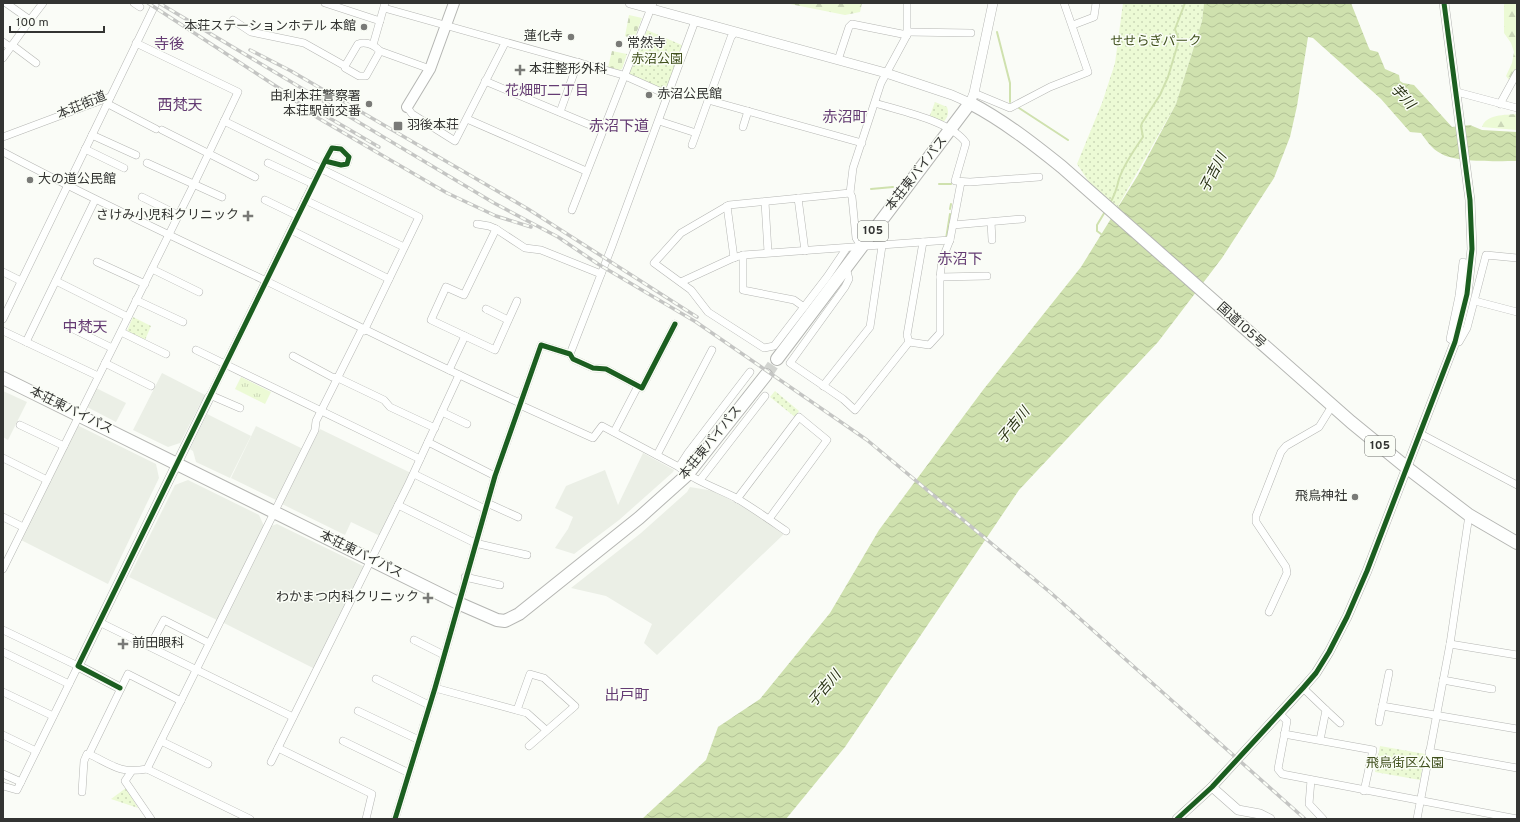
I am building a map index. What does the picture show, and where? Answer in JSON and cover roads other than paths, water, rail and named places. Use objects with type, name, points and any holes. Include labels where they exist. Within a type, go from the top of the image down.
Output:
[{"type":"highway","name":"本荘東バイパス","points":[[777,359],[861,246],[952,129],[972,98]]},
{"type":"highway","name":"国道105号","points":[[972,98],[995,116],[1021,133],[1062,167],[1332,406],[1406,467],[1469,514],[1517,543]]},
{"type":"highway","name":"本荘東バイパス","points":[[3,378],[372,559],[458,603],[497,620],[505,621],[513,619],[639,518],[683,471],[766,375]]},
{"type":"main road","points":[[407,106],[430,69],[454,3]]},
{"type":"street","points":[[6,3],[30,20]]},
{"type":"street","points":[[3,58],[43,3]]},
{"type":"street","name":"本荘街道","points":[[3,137],[109,101],[156,3]]},
{"type":"street","points":[[325,3],[380,21]]},
{"type":"street","points":[[630,3],[652,6],[695,21],[886,73],[952,95],[972,98],[1010,108],[1050,87],[1088,72],[1073,25],[1064,3]]},
{"type":"street","points":[[861,246],[856,238],[852,197],[850,193],[853,168],[886,73],[907,33],[907,3]]},
{"type":"street","points":[[972,98],[993,3]]},
{"type":"street","points":[[1073,25],[1094,18],[1096,3]]},
{"type":"street","points":[[1177,819],[1212,787],[1303,688],[1316,673],[1329,652],[1347,618],[1367,571],[1418,433],[1455,342],[1467,294],[1472,249],[1470,200],[1458,96],[1444,3]]},
{"type":"street","points":[[373,45],[385,6],[446,27],[623,75],[668,95]]},
{"type":"street","points":[[572,210],[623,75],[652,6]]},
{"type":"street","points":[[233,20],[251,32],[304,43],[345,66],[359,76],[366,76],[380,51]]},
{"type":"street","points":[[570,354],[659,121],[695,21]]},
{"type":"street","points":[[838,60],[849,27],[852,24],[907,33],[971,33]]},
{"type":"street","points":[[692,145],[731,37],[735,32]]},
{"type":"street","points":[[3,42],[36,63]]},
{"type":"street","points":[[3,569],[169,235],[238,92],[136,43]]},
{"type":"street","points":[[345,66],[358,44],[366,43],[373,45],[380,51],[430,69]]},
{"type":"street","points":[[407,106],[412,114],[456,141],[504,43]]},
{"type":"street","points":[[560,112],[578,62]]},
{"type":"street","points":[[1500,104],[1517,73]]},
{"type":"street","points":[[485,80],[602,130]]},
{"type":"street","points":[[1458,96],[1517,108]]},
{"type":"street","points":[[708,100],[862,143]]},
{"type":"street","points":[[3,319],[109,101],[159,130],[255,177]]},
{"type":"street","points":[[875,103],[952,129],[961,136],[966,143],[955,180],[961,182],[1039,176]]},
{"type":"street","points":[[743,127],[748,111]]},
{"type":"street","points":[[467,119],[586,171]]},
{"type":"street","points":[[147,769],[315,430],[316,421],[419,217],[324,164],[224,120]]},
{"type":"street","points":[[659,121],[696,133]]},
{"type":"street","points":[[92,135],[136,155]]},
{"type":"street","points":[[85,149],[124,168]]},
{"type":"street","points":[[3,152],[95,200],[266,281],[363,330],[593,438],[602,426],[737,499],[786,531]]},
{"type":"street","points":[[146,163],[190,184],[194,184],[222,197]]},
{"type":"street","points":[[268,163],[313,184]]},
{"type":"street","points":[[3,786],[17,790],[176,463],[324,164]]},
{"type":"street","points":[[909,342],[929,345],[940,333],[940,277],[942,260],[950,240],[961,182]]},
{"type":"street","points":[[846,248],[774,346],[764,348],[708,312],[691,290],[654,263],[661,253],[681,233],[727,206],[850,193]]},
{"type":"street","points":[[142,196],[178,215]]},
{"type":"street","points":[[798,198],[805,251]]},
{"type":"street","points":[[26,342],[95,200]]},
{"type":"street","points":[[265,200],[298,216]]},
{"type":"street","points":[[306,200],[404,247]]},
{"type":"street","points":[[765,202],[768,252]]},
{"type":"street","points":[[727,206],[734,258]]},
{"type":"street","points":[[953,225],[1022,219]]},
{"type":"street","points":[[992,222],[992,240]]},
{"type":"street","points":[[477,224],[496,229],[525,248],[541,250],[601,274]]},
{"type":"street","points":[[496,229],[464,295],[446,287],[431,320],[495,350],[517,302]]},
{"type":"street","points":[[291,230],[389,279]]},
{"type":"street","points":[[681,282],[743,255],[950,240]]},
{"type":"street","points":[[909,342],[907,336],[923,242]]},
{"type":"street","points":[[824,386],[870,327],[882,246]]},
{"type":"street","points":[[743,255],[743,290],[794,300],[804,307]]},
{"type":"street","points":[[1463,262],[1459,296],[1450,339],[1455,342],[1460,342],[1468,328],[1486,255],[1517,258]]},
{"type":"street","points":[[97,262],[144,284]]},
{"type":"street","points":[[846,267],[849,279],[845,287],[790,363],[824,386],[854,410],[909,342]]},
{"type":"street","points":[[152,269],[199,292]]},
{"type":"street","points":[[3,272],[21,281]]},
{"type":"street","points":[[940,277],[987,276]]},
{"type":"street","points":[[56,281],[128,317]]},
{"type":"street","points":[[136,300],[183,322]]},
{"type":"street","points":[[1475,300],[1517,312]]},
{"type":"street","points":[[486,309],[508,320]]},
{"type":"street","points":[[395,819],[435,688],[465,577],[495,476],[541,345],[570,354],[573,359],[593,368],[606,369],[642,388],[675,324]]},
{"type":"street","points":[[67,326],[112,348]]},
{"type":"street","points":[[3,331],[98,376]]},
{"type":"street","points":[[120,332],[166,354]]},
{"type":"street","points":[[449,370],[465,336]]},
{"type":"street","points":[[196,350],[420,460]]},
{"type":"street","points":[[657,455],[712,350]]},
{"type":"street","points":[[292,356],[332,377],[338,378],[384,400],[390,407],[435,428]]},
{"type":"street","points":[[105,363],[151,386]]},
{"type":"street","points":[[683,471],[688,453],[750,372]]},
{"type":"street","points":[[271,762],[414,474],[459,375]]},
{"type":"street","points":[[614,432],[638,386]]},
{"type":"street","points":[[210,396],[240,408]]},
{"type":"street","points":[[700,480],[765,396]]},
{"type":"street","points":[[1269,612],[1287,573],[1286,567],[1256,522],[1256,516],[1281,452],[1286,446],[1319,427],[1332,406]]},
{"type":"street","points":[[442,412],[467,424]]},
{"type":"street","points":[[737,499],[799,417],[827,440],[769,519]]},
{"type":"street","points":[[20,425],[64,446]]},
{"type":"street","points":[[1418,433],[1517,485]]},
{"type":"street","points":[[428,442],[495,476]]},
{"type":"street","points":[[3,458],[47,480]]},
{"type":"street","points":[[414,474],[486,506],[518,517]]},
{"type":"street","points":[[398,505],[475,543],[527,555]]},
{"type":"street","points":[[1417,819],[1450,644],[1469,514]]},
{"type":"street","points":[[3,517],[23,527]]},
{"type":"street","points":[[465,577],[500,585]]},
{"type":"street","points":[[150,646],[164,620],[209,643]]},
{"type":"street","points":[[99,622],[293,717]]},
{"type":"street","points":[[3,630],[120,688]]},
{"type":"street","points":[[414,640],[444,654]]},
{"type":"street","points":[[1450,644],[1517,655]]},
{"type":"street","points":[[3,652],[69,684]]},
{"type":"street","points":[[82,792],[84,760],[87,754],[89,754],[128,674],[180,701]]},
{"type":"street","points":[[517,710],[530,674],[544,678],[575,706],[529,746]]},
{"type":"street","points":[[1379,722],[1389,674]]},
{"type":"street","points":[[376,679],[429,705]]},
{"type":"street","points":[[1443,680],[1492,688]]},
{"type":"street","points":[[435,688],[527,713],[546,730]]},
{"type":"street","points":[[1303,688],[1340,723]]},
{"type":"street","points":[[3,692],[53,716]]},
{"type":"street","points":[[1382,706],[1517,729]]},
{"type":"street","points":[[1320,740],[1326,710]]},
{"type":"street","points":[[358,711],[419,740]]},
{"type":"street","points":[[1279,713],[1287,721],[1278,769],[1282,774],[1364,791],[1517,819]]},
{"type":"street","points":[[1284,734],[1373,750],[1364,791]]},
{"type":"street","points":[[3,735],[36,751]]},
{"type":"street","points":[[161,741],[208,764]]},
{"type":"street","points":[[344,741],[409,773]]},
{"type":"street","points":[[278,748],[372,794],[366,819]]},
{"type":"street","points":[[1429,752],[1517,768]]},
{"type":"street","points":[[89,754],[122,770],[131,772],[147,769],[250,819]]},
{"type":"street","points":[[131,772],[125,781],[151,819]]},
{"type":"street","points":[[3,774],[21,782]]},
{"type":"street","points":[[1311,780],[1309,804],[1324,819]]},
{"type":"street","points":[[1212,787],[1238,810],[1260,814],[1270,819]]},
{"type":"water","points":[[1204,3],[1351,3],[1370,50],[1378,52],[1385,69],[1399,75],[1400,81],[1403,83],[1414,85],[1452,127],[1470,125],[1482,130],[1517,132],[1517,161],[1466,160],[1447,156],[1437,151],[1429,144],[1421,133],[1410,132],[1381,99],[1313,38],[1308,37],[1297,106],[1290,137],[1274,178],[1222,258],[1158,342],[1019,490],[845,747],[786,819],[642,819],[706,760],[718,727],[760,699],[830,613],[879,530],[983,390],[1081,267],[1138,175],[1176,104],[1202,21]]},
{"type":"waterway","points":[[1110,203],[1115,194],[1124,168],[1143,137],[1141,126],[1142,123],[1160,95],[1168,77],[1179,40],[1175,29],[1185,3]]},
{"type":"waterway","points":[[997,32],[1010,83],[1010,102]]},
{"type":"waterway","points":[[1019,108],[1068,140]]},
{"type":"waterway","points":[[939,184],[951,184]]},
{"type":"waterway","points":[[871,189],[893,187]]},
{"type":"waterway","points":[[950,209],[951,204]]},
{"type":"waterway","points":[[1101,234],[1097,231],[1097,225],[1106,210]]},
{"type":"waterway","points":[[946,239],[950,214]]},
{"type":"tunnel","points":[[766,375],[777,359]]},
{"type":"railway","points":[[148,3],[288,94]]},
{"type":"railway","points":[[159,3],[494,203],[558,237],[598,264],[696,322],[867,440],[1051,593],[1305,819]]},
{"type":"railway","points":[[250,50],[291,71],[528,209],[697,317]]},
{"type":"railway","points":[[283,91],[318,118],[447,193],[496,216],[531,227]]},
{"type":"railway","points":[[314,109],[379,147]]},
{"type":"place","name":"本荘ステーションホテル 本館","points":[[364,27]]},
{"type":"place","name":"蓮化寺","points":[[571,37]]},
{"type":"place","name":"常然寺","points":[[619,44]]},
{"type":"place","name":"本荘整形外科","points":[[520,70]]},
{"type":"place","name":"赤沼公民館","points":[[649,95]]},
{"type":"place","name":"由利本荘警察署 本荘駅前交番","points":[[369,104]]},
{"type":"place","name":"羽後本荘","points":[[398,126]]},
{"type":"place","name":"大の道公民館","points":[[30,180]]},
{"type":"place","name":"さけみ小児科クリニック","points":[[248,216]]},
{"type":"place","name":"飛鳥神社","points":[[1355,497]]},
{"type":"place","name":"わかまつ内科クリニック","points":[[428,598]]},
{"type":"place","name":"前田眼科","points":[[123,644]]},
{"type":"district","name":"寺後","points":[[169,45]]},
{"type":"district","name":"花畑町二丁目","points":[[547,91]]},
{"type":"district","name":"西梵天","points":[[180,106]]},
{"type":"district","name":"赤沼町","points":[[845,118]]},
{"type":"district","name":"赤沼下道","points":[[619,127]]},
{"type":"district","name":"赤沼下","points":[[960,260]]},
{"type":"district","name":"中梵天","points":[[85,328]]},
{"type":"district","name":"出戸町","points":[[627,696]]},
{"type":"park label","name":"せせらぎパーク","points":[[1156,42]]},
{"type":"park label","name":"赤沼公園","points":[[657,60]]},
{"type":"park label","name":"飛鳥街区公園","points":[[1405,764]]},
{"type":"water label","name":"芋川","points":[[1402,97]]},
{"type":"water label","name":"子吉川","points":[[1214,173]]},
{"type":"water label","name":"子吉川","points":[[1014,426]]},
{"type":"water label","name":"子吉川","points":[[825,689]]}]
